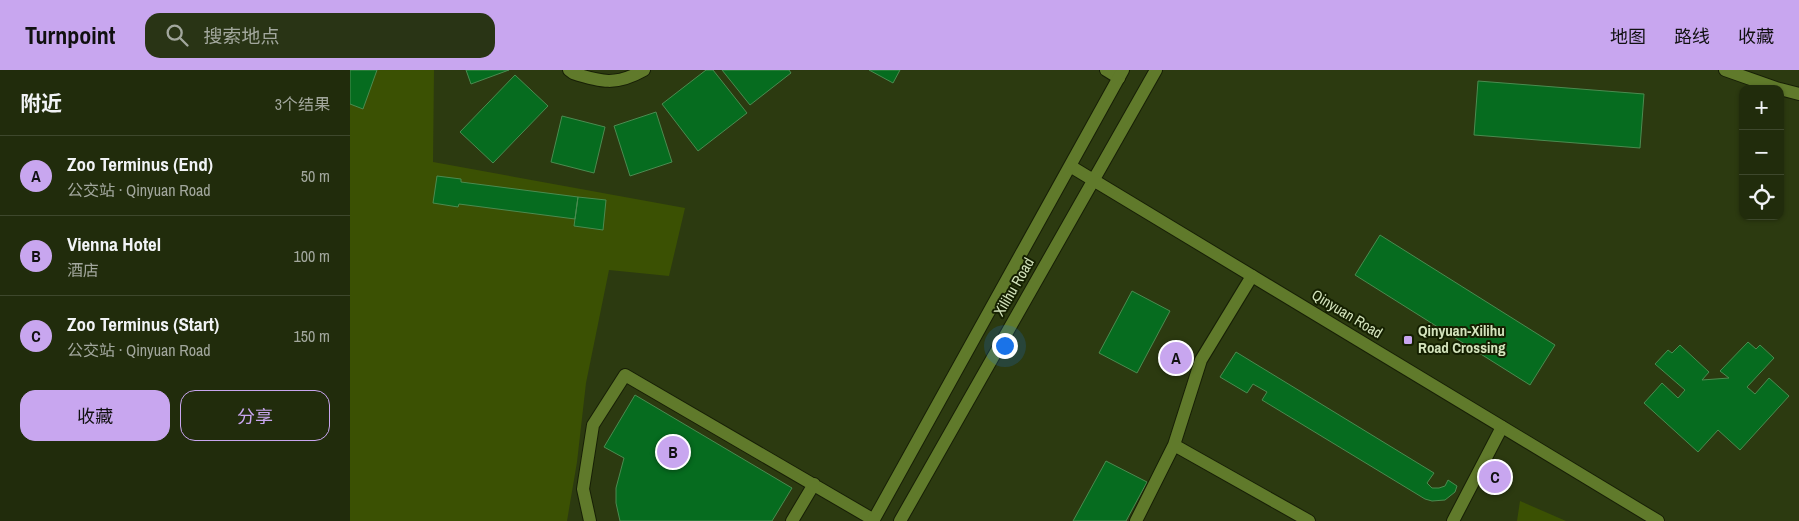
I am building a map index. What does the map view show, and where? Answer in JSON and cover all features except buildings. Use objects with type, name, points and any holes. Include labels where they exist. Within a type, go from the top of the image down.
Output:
[{"type":"street","points":[[569,70],[572,73],[600,82],[630,78],[644,70]]},
{"type":"street","points":[[1106,70],[1121,74]]},
{"type":"street","name":"Xilihu Road","points":[[900,521],[1156,70]]},
{"type":"street","points":[[1725,70],[1768,85]]},
{"type":"street","name":"Xilihu Road","points":[[874,520],[1121,74]]},
{"type":"street","points":[[1784,90],[1799,94]]},
{"type":"street","name":"Qinyuan Road","points":[[1070,166],[1658,521]]},
{"type":"street","points":[[1136,521],[1174,445],[1201,360],[1252,276]]},
{"type":"street","points":[[590,521],[583,490],[593,425],[625,375],[874,520]]},
{"type":"street","points":[[1454,521],[1502,427]]},
{"type":"street","points":[[1174,445],[1309,521]]},
{"type":"street","points":[[792,521],[814,484]]},
{"type":"green space","points":[[350,70],[434,70],[433,162],[685,208],[669,276],[609,270],[586,383],[577,462],[567,521],[350,521]]},
{"type":"green space","points":[[1520,501],[1566,521],[1517,521]]},
{"type":"place","name":"Qinyuan-Xilihu Road Crossing","points":[[1408,340]]},
{"type":"place","name":"Zoo Terminus (End)","points":[[1176,358]]},
{"type":"place","name":"Vienna Hotel","points":[[673,452]]},
{"type":"place","name":"Zoo Terminus (Start)","points":[[1495,477]]}]
